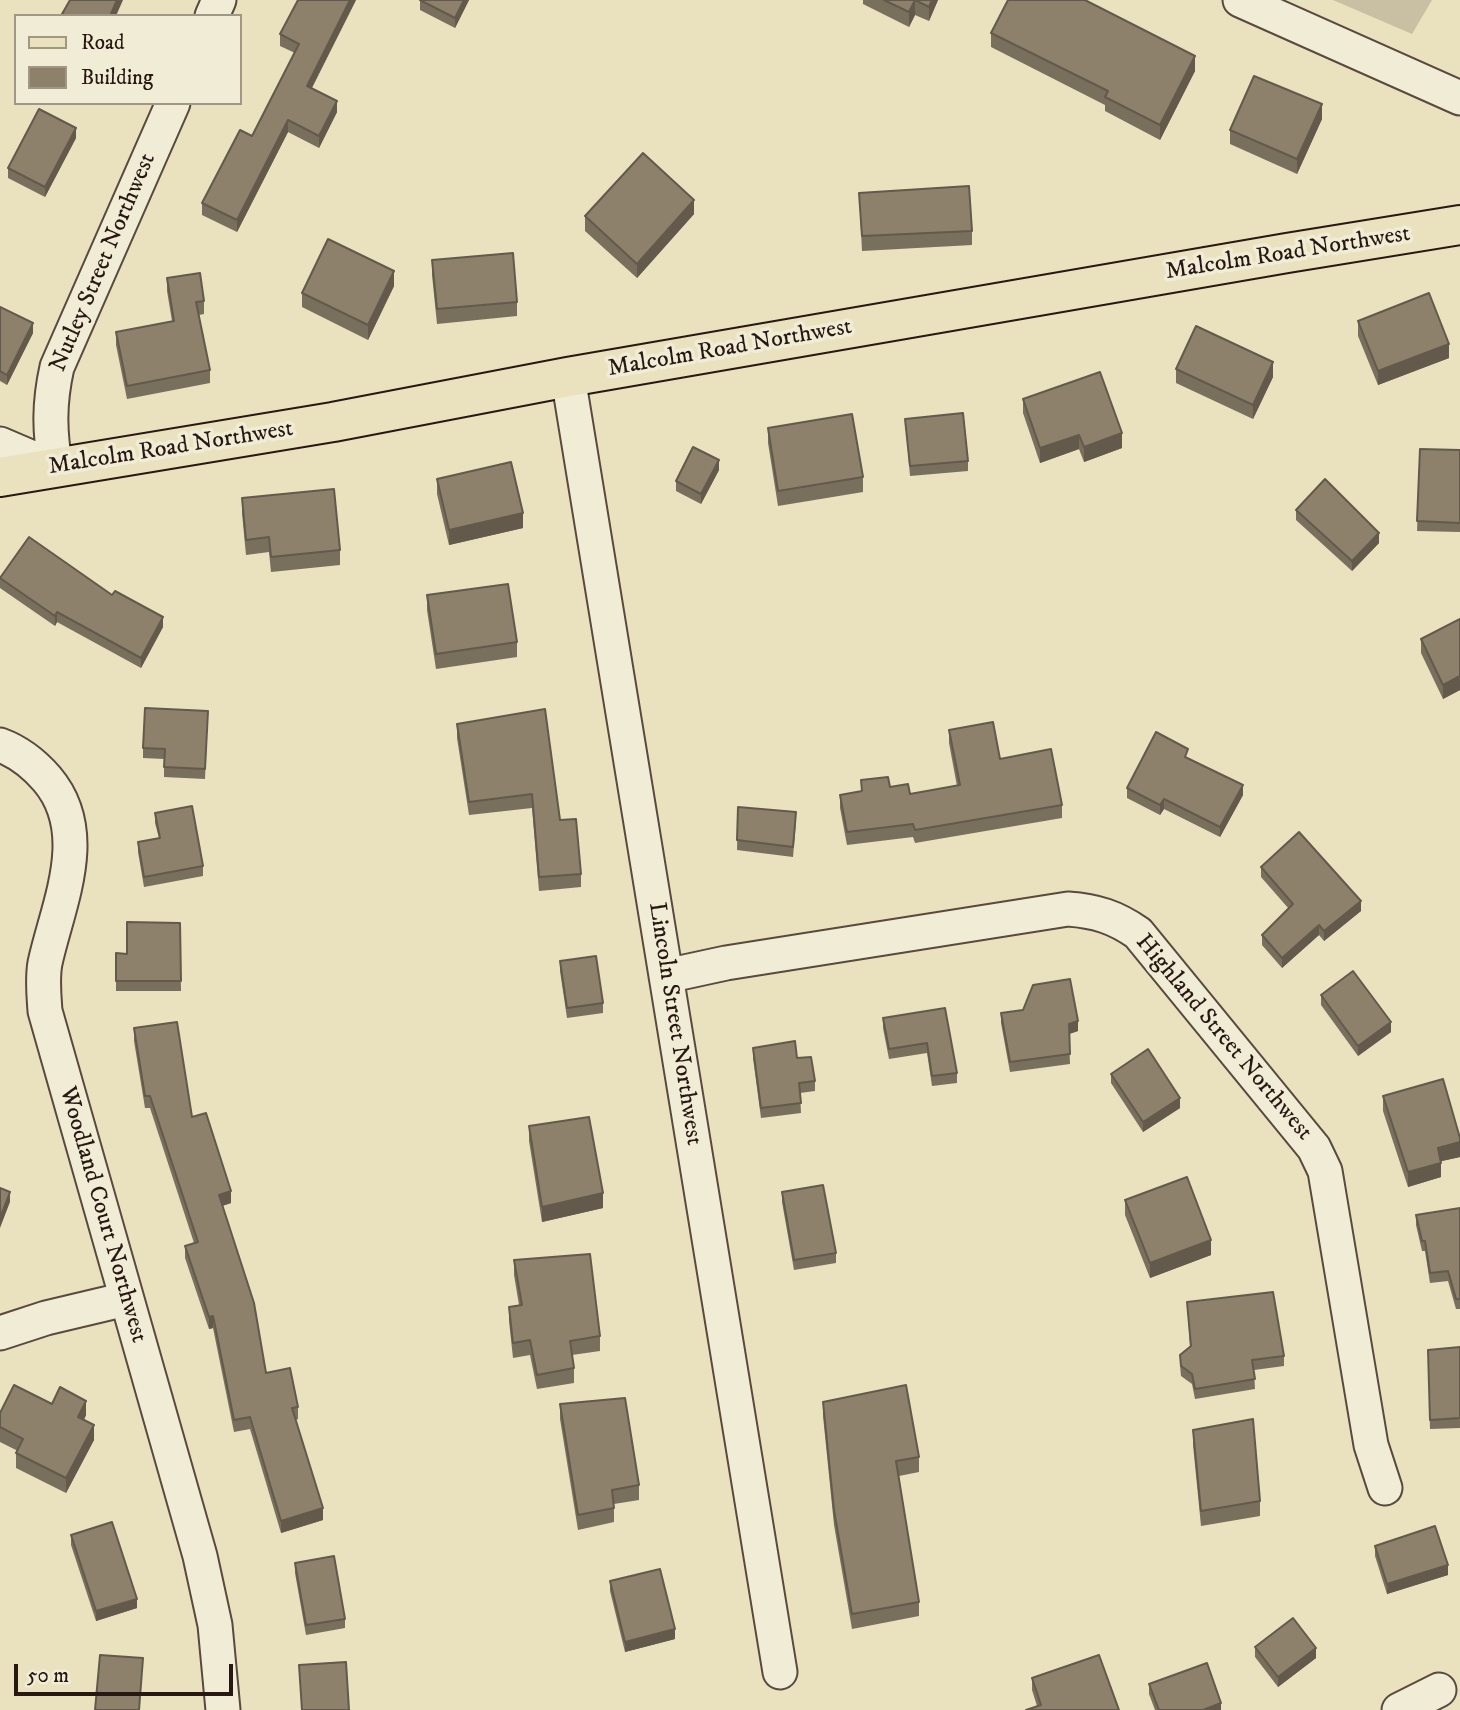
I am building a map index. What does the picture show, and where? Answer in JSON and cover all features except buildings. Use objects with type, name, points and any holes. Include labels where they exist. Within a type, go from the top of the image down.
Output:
[{"type":"main road","name":"Malcolm Road Northwest","points":[[0,477],[333,422],[568,377],[1460,225]]},
{"type":"street","points":[[1240,0],[1281,8],[1460,98]]},
{"type":"street","name":"Nutley Street Northwest","points":[[56,468],[49,435],[49,402],[57,367],[172,105]]},
{"type":"street","name":"Lincoln Street Northwest","points":[[568,377],[780,1672]]},
{"type":"street","points":[[0,444],[56,468]]},
{"type":"street","name":"Woodland Court Northwest","points":[[0,745],[36,766],[54,788],[66,812],[71,841],[69,861],[45,965],[45,1012],[200,1556],[215,1625],[223,1710]]},
{"type":"street","name":"Highland Street Northwest","points":[[666,976],[726,963],[1068,909],[1093,911],[1116,918],[1138,933],[1314,1147],[1325,1171],[1371,1445],[1385,1488]]},
{"type":"street","points":[[0,1333],[125,1298]]},
{"type":"street","points":[[1399,1710],[1439,1690]]},
{"type":"shaded area","points":[[1333,0],[1432,0],[1412,34]]}]
